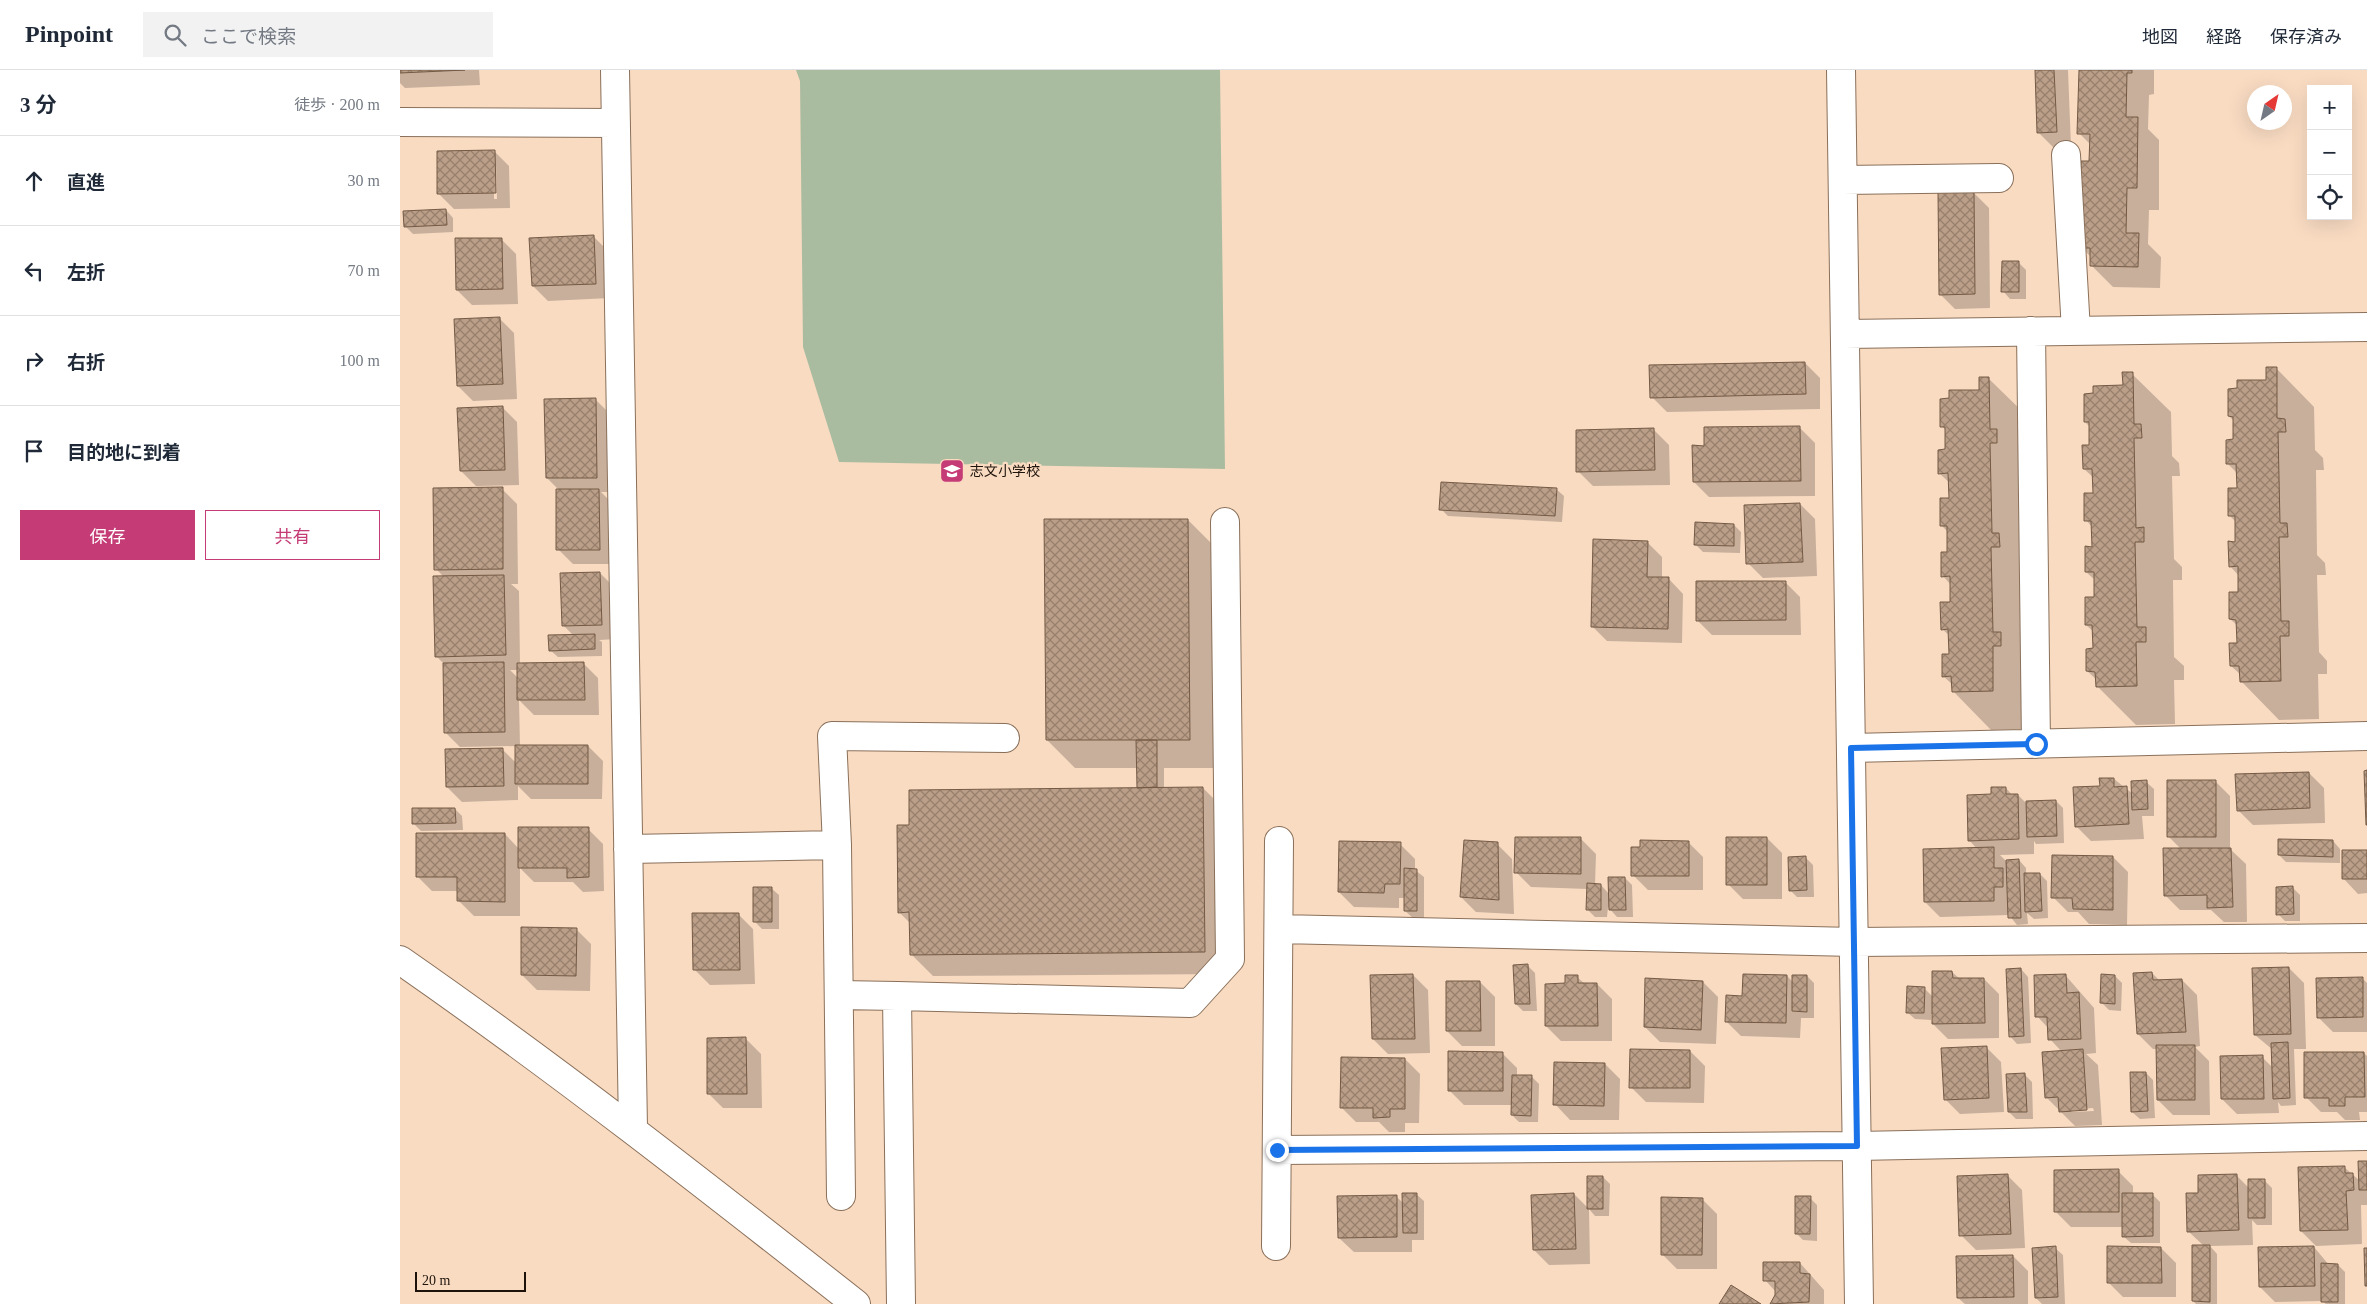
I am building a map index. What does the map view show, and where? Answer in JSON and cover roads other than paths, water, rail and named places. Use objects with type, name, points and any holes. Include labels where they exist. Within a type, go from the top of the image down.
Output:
[{"type":"street","points":[[615,70],[633,1128]]},
{"type":"street","points":[[1841,70],[1859,1304]]},
{"type":"street","points":[[400,122],[616,123]]},
{"type":"street","points":[[2066,155],[2076,331]]},
{"type":"street","points":[[1843,180],[1999,178]]},
{"type":"street","points":[[1845,334],[2367,327]]},
{"type":"street","points":[[2030,331],[2036,744]]},
{"type":"street","points":[[839,994],[1190,1004],[1230,959],[1225,522]]},
{"type":"street","points":[[841,1196],[837,845],[832,736],[1005,738]]},
{"type":"street","points":[[1851,748],[2367,736]]},
{"type":"street","points":[[1276,1246],[1279,841]]},
{"type":"street","points":[[628,849],[837,845]]},
{"type":"street","points":[[1278,929],[1854,942],[2367,938]]},
{"type":"street","points":[[400,960],[472,1010],[633,1128],[856,1304]]},
{"type":"street","points":[[897,996],[901,1304]]},
{"type":"street","points":[[1277,1150],[1857,1146],[2367,1136]]},
{"type":"place","name":"志文小学校","points":[[952,471]]}]
